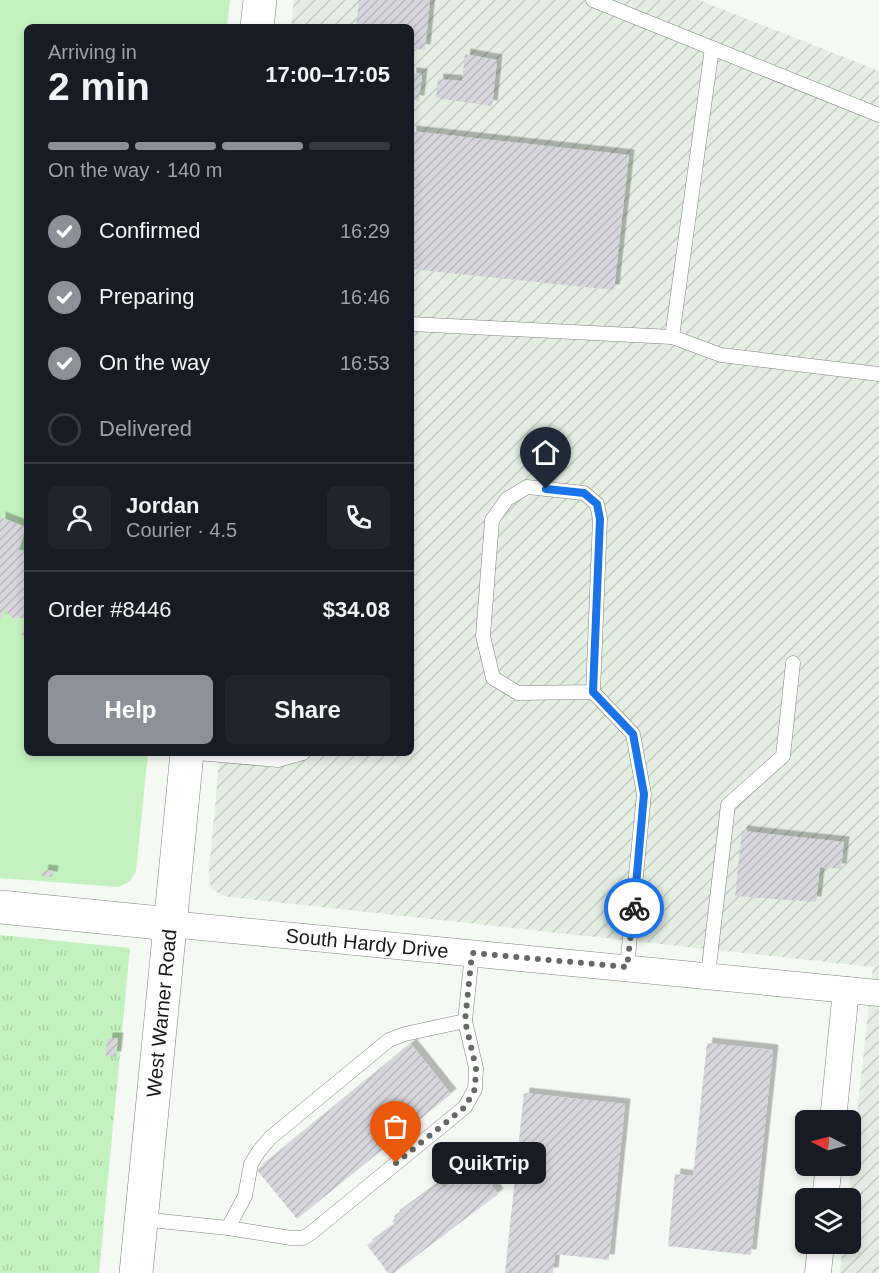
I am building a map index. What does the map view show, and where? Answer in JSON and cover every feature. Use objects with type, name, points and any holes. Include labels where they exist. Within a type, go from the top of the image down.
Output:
[{"type":"main road","points":[[257,24],[260,0]]},
{"type":"main road","name":"West Warner Road","points":[[136,1273],[187,756]]},
{"type":"main road","name":"South Hardy Drive","points":[[0,907],[170,924]]},
{"type":"street","name":"South Hardy Drive","points":[[170,924],[879,993]]},
{"type":"street","points":[[834,1110],[846,990]]},
{"type":"street","points":[[818,1273],[820,1254]]},
{"type":"lane","points":[[593,0],[879,115]]},
{"type":"lane","points":[[672,337],[712,48]]},
{"type":"lane","points":[[414,324],[672,337],[720,355],[879,374]]},
{"type":"lane","points":[[593,692],[518,693],[493,678],[483,636],[492,520],[507,499],[527,487],[584,493],[597,504],[600,519],[593,692],[633,734],[644,794],[627,967]]},
{"type":"lane","points":[[708,975],[728,805],[783,756],[793,663]]},
{"type":"lane","points":[[232,756],[278,760],[292,756]]},
{"type":"lane","points":[[141,1219],[303,1239],[465,1107],[475,1089],[476,1068],[465,1021],[472,953]]},
{"type":"lane","points":[[228,1228],[245,1197],[251,1164],[270,1138],[389,1040],[405,1034],[465,1021]]},
{"type":"shaded area","points":[[294,0],[699,0],[879,71],[879,1273],[840,1273],[842,1254],[861,1254],[861,1188],[849,1188],[850,1176],[861,1176],[861,1110],[858,1110],[873,967],[228,897],[212,890],[209,869],[220,756],[414,756],[414,24],[291,24]]},
{"type":"green space","points":[[0,0],[230,0],[227,24],[24,24],[24,756],[148,756],[136,871],[130,881],[119,887],[0,878]]},
{"type":"green space","points":[[0,935],[130,948],[99,1273],[0,1273]]},
{"type":"building","points":[[359,0],[430,0],[425,50],[414,48],[414,24],[356,24]]},
{"type":"building","points":[[465,54],[497,60],[492,106],[436,98],[438,79],[462,81]]},
{"type":"building","points":[[414,73],[422,74],[419,101],[414,100]]},
{"type":"building","points":[[414,131],[629,155],[614,290],[414,269]]},
{"type":"building","points":[[0,517],[24,526],[19,550],[24,551],[24,618],[12,618],[4,610],[0,620]]},
{"type":"building","points":[[742,831],[844,842],[841,869],[820,867],[816,902],[735,896]]},
{"type":"building","points":[[43,870],[53,871],[52,877],[42,876]]},
{"type":"building","points":[[107,1038],[118,1038],[116,1057],[106,1056]]},
{"type":"building","points":[[707,1043],[773,1050],[751,1255],[668,1246],[675,1174],[693,1176]]},
{"type":"building","points":[[411,1044],[451,1094],[297,1219],[257,1170]]},
{"type":"building","points":[[524,1093],[625,1104],[609,1260],[555,1254],[553,1273],[505,1273]]},
{"type":"building","points":[[476,1163],[498,1194],[394,1273],[388,1273],[367,1245],[395,1225],[392,1221],[394,1216],[435,1186],[440,1184],[444,1188]]},
{"type":"way so far","points":[[396,1163],[465,1107],[475,1089],[476,1068],[465,1021],[472,953],[627,967],[634,908]]},
{"type":"place","name":"QuikTrip","points":[[396,1163]]},
{"type":"route","points":[[546,489],[584,493],[597,504],[600,519],[593,692],[633,734],[644,794],[634,908]]}]
